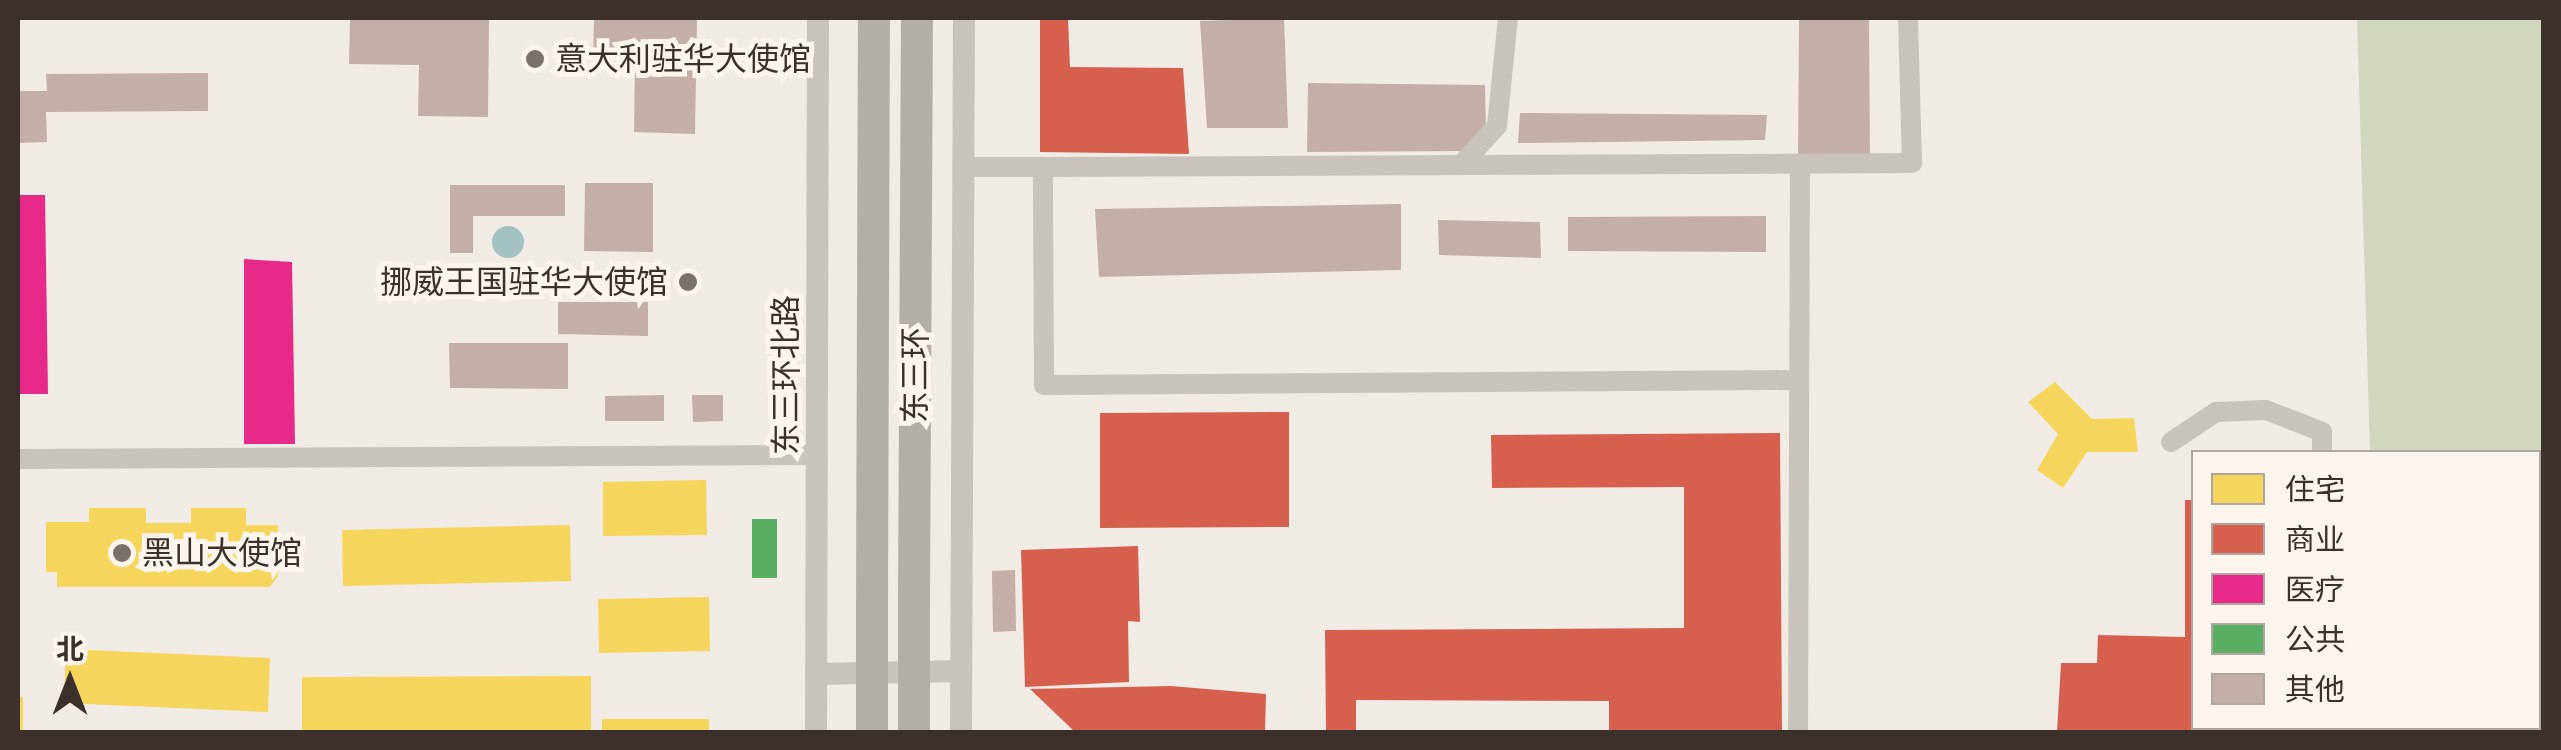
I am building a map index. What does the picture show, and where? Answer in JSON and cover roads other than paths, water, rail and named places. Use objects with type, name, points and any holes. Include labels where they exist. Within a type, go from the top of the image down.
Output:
[{"type":"highway","name":"东三环","points":[[872,732],[874,18]]},
{"type":"highway","name":"东三环","points":[[914,732],[917,18]]},
{"type":"street","name":"东三环北路","points":[[816,732],[818,18]]},
{"type":"street","points":[[960,732],[964,18]]},
{"type":"street","points":[[1461,164],[1496,126],[1508,18]]},
{"type":"street","points":[[963,166],[1912,163],[1908,18]]},
{"type":"street","points":[[1798,732],[1800,164]]},
{"type":"street","points":[[1043,167],[1044,385],[1798,380]]},
{"type":"street","points":[[2171,442],[2216,412],[2266,410],[2322,432],[2322,450]]},
{"type":"street","points":[[18,458],[818,455]]},
{"type":"street","points":[[816,674],[961,671]]},
{"type":"water","points":[[508,226],[519,231],[524,242],[519,253],[508,258],[497,253],[492,242],[497,231]]},
{"type":"place","name":"意大利驻华大使馆","points":[[535,59]]},
{"type":"place","name":"挪威王国驻华大使馆","points":[[688,282]]},
{"type":"place","name":"黑山大使馆","points":[[122,553]]}]
